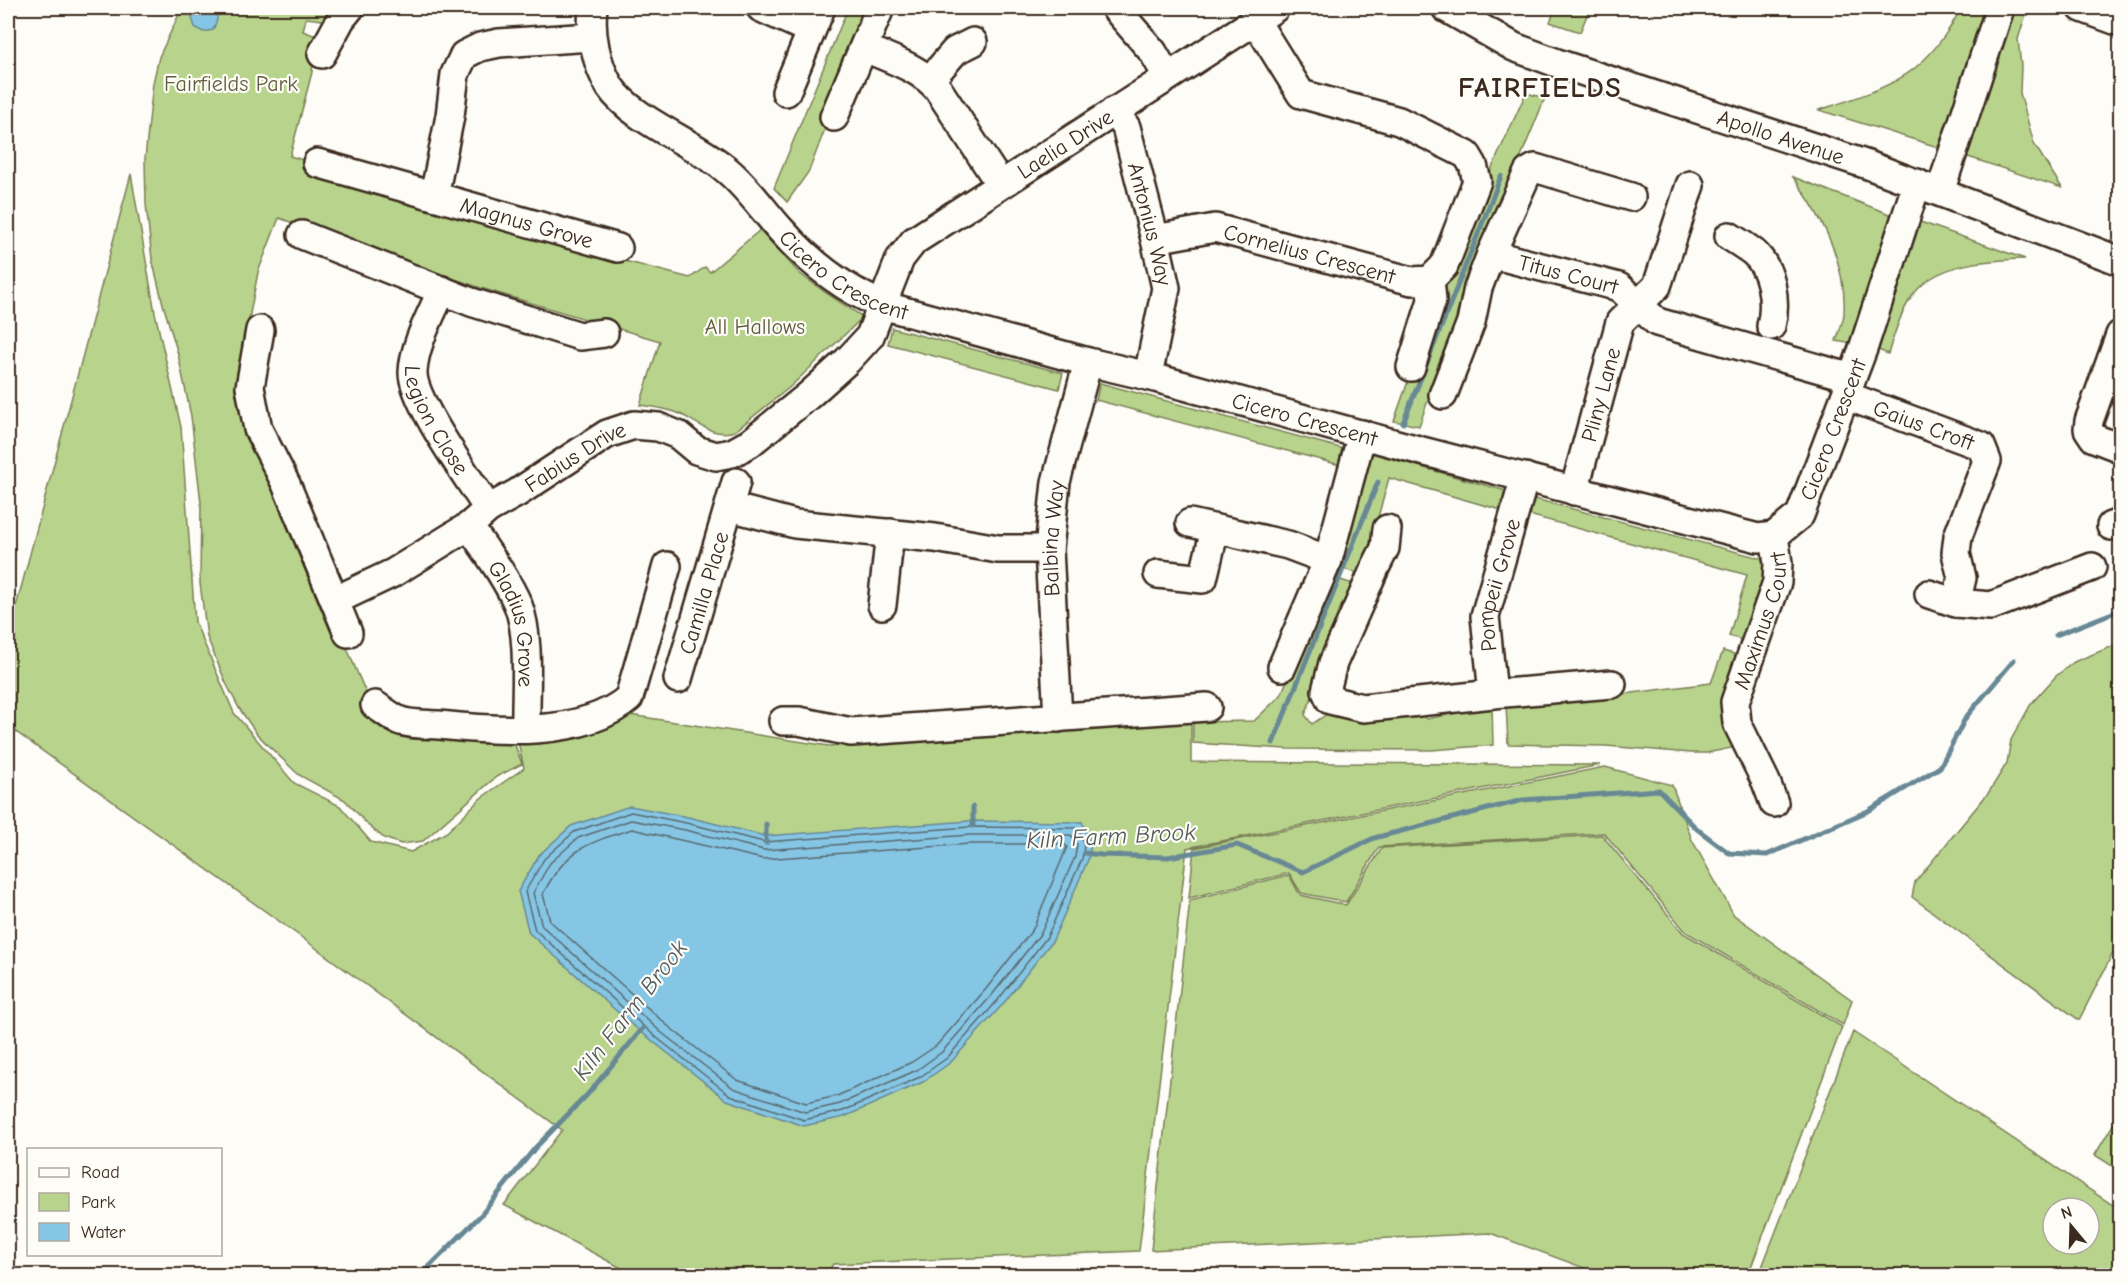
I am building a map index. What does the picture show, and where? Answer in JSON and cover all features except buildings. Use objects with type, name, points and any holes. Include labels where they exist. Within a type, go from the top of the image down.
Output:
[{"type":"street","points":[[322,54],[341,19],[350,8]]},
{"type":"street","name":"Cicero Crescent","points":[[593,8],[592,37],[599,61],[609,86],[623,103],[728,170],[812,263],[856,294],[882,305],[1088,362],[1758,538],[1774,536],[1800,515],[2000,8]]},
{"type":"street","points":[[761,8],[816,19],[786,92]]},
{"type":"street","points":[[834,117],[880,8]]},
{"type":"street","points":[[1115,8],[1153,52],[1167,76]]},
{"type":"street","name":"Apollo Avenue","points":[[1446,8],[1514,47],[1546,59],[1868,165],[2121,261]]},
{"type":"street","points":[[2082,8],[2121,22]]},
{"type":"street","points":[[1265,14],[1301,94],[1399,121],[1467,154],[1473,165],[1477,181],[1444,266],[1430,280],[1432,300],[1411,366]]},
{"type":"street","name":"Laelia Drive","points":[[882,305],[900,259],[914,241],[1265,14]]},
{"type":"street","name":"Magnus Grove","points":[[434,196],[450,116],[455,74],[464,55],[480,47],[500,43],[592,37]]},
{"type":"street","points":[[930,80],[955,51],[973,42]]},
{"type":"street","points":[[865,48],[914,70],[930,80],[1000,184]]},
{"type":"street","name":"Antonius Way","points":[[1114,111],[1126,127],[1166,288],[1148,376]]},
{"type":"street","name":"Magnus Grove","points":[[317,163],[618,248]]},
{"type":"street","name":"Titus Court","points":[[1443,395],[1471,322],[1478,288],[1528,172],[1535,168],[1631,197]]},
{"type":"street","name":"Titus Court","points":[[1638,305],[1657,286],[1690,185]]},
{"type":"street","name":"Cornelius Crescent","points":[[1155,239],[1215,228],[1412,281],[1430,280]]},
{"type":"street","points":[[302,235],[471,302],[580,336],[604,333]]},
{"type":"street","points":[[1729,236],[1754,252],[1765,266],[1773,293],[1767,339]]},
{"type":"street","name":"Titus Court","points":[[1491,254],[1619,287],[1657,322],[1767,339],[1849,387]]},
{"type":"street","name":"Legion Close","points":[[442,290],[418,348],[413,374],[421,403],[479,517]]},
{"type":"street","name":"Fabius Drive","points":[[336,600],[393,573],[607,434],[634,425],[658,427],[678,435],[696,450],[716,456],[732,453],[767,429],[847,361],[870,336],[882,305]]},
{"type":"street","name":"Pliny Lane","points":[[1574,490],[1620,322],[1638,305]]},
{"type":"street","points":[[260,330],[250,387],[258,429],[286,484],[348,633]]},
{"type":"street","points":[[2121,335],[2088,429],[2094,438],[2121,448]]},
{"type":"street","name":"Balbina Way","points":[[1058,718],[1049,549],[1056,482],[1088,362]]},
{"type":"street","name":"Gaius Croft","points":[[1849,387],[1981,446],[1987,461],[1958,536],[1956,553],[1962,578],[1956,603]]},
{"type":"street","points":[[1282,667],[1328,560],[1362,434]]},
{"type":"street","name":"Pompeii Grove","points":[[1493,694],[1485,616],[1525,477]]},
{"type":"street","name":"Camilla Place","points":[[678,679],[733,494],[795,524],[935,538],[998,549],[1049,549]]},
{"type":"street","name":"Gladius Grove","points":[[479,517],[500,573],[518,606],[525,637],[526,729]]},
{"type":"street","points":[[1158,574],[1203,579],[1203,526],[1288,545],[1328,560]]},
{"type":"street","points":[[1387,529],[1385,548],[1333,663],[1321,707],[1363,708],[1612,684]]},
{"type":"street","points":[[881,612],[890,533]]},
{"type":"street","name":"Maximus Court","points":[[1774,536],[1778,563],[1777,582],[1735,702],[1737,723],[1774,803]]},
{"type":"street","points":[[375,705],[400,721],[481,729],[568,726],[618,707],[629,698],[667,566]]},
{"type":"street","points":[[1929,594],[1956,603],[1991,606],[2092,567]]},
{"type":"street","points":[[783,721],[798,721],[851,732],[1207,707]]},
{"type":"green space","name":"Fairfields Park","points":[[182,8],[330,8],[322,20],[306,18],[303,31],[316,36],[312,72],[290,156],[617,259],[690,278],[705,267],[710,272],[760,230],[799,273],[863,317],[790,387],[735,431],[727,433],[712,431],[674,411],[640,405],[660,341],[481,288],[279,218],[258,272],[240,380],[278,480],[273,493],[331,633],[344,641],[368,698],[375,705],[509,729],[522,764],[496,777],[423,841],[401,844],[384,838],[369,826],[345,800],[299,775],[257,734],[239,708],[207,637],[200,583],[201,503],[191,416],[178,354],[152,259],[146,204],[145,159],[153,83],[159,57]]},
{"type":"green space","points":[[848,8],[871,8],[809,171],[787,202],[774,188]]},
{"type":"green space","points":[[1556,8],[1590,8],[1580,32],[1550,22]]},
{"type":"green space","points":[[1961,8],[1989,8],[1938,147],[1819,110],[1866,94],[1903,77],[1933,50]]},
{"type":"green space","points":[[2007,8],[2028,8],[2018,39],[2021,66],[2020,93],[2034,144],[2062,188],[1956,153]]},
{"type":"green space","points":[[1526,93],[1545,98],[1473,273],[1419,426],[1394,421],[1448,268],[1458,260],[1491,170]]},
{"type":"green space","points":[[131,174],[155,313],[181,427],[195,622],[234,713],[294,783],[340,806],[371,842],[411,852],[447,832],[481,798],[524,768],[518,742],[630,715],[829,746],[1191,723],[1191,762],[1600,765],[1187,848],[1139,1251],[833,1264],[826,1275],[636,1276],[504,1205],[562,1130],[301,937],[12,729],[8,705],[8,637]]},
{"type":"green space","points":[[1793,177],[1892,215],[1852,344],[1836,341],[1844,314],[1844,295],[1837,259],[1823,224]]},
{"type":"green space","points":[[1912,219],[2025,259],[1995,260],[1963,265],[1933,277],[1921,286],[1907,304],[1888,354],[1869,346]]},
{"type":"green space","points":[[892,328],[1063,373],[1059,389],[888,344]]},
{"type":"green space","points":[[1100,383],[1344,449],[1340,465],[1096,400]]},
{"type":"green space","points":[[1368,452],[1506,491],[1501,510],[1389,478],[1362,574],[1335,567]]},
{"type":"green space","points":[[1527,497],[1764,559],[1766,580],[1746,641],[1729,636],[1747,575],[1522,513]]},
{"type":"green space","points":[[1330,577],[1357,585],[1305,715],[1312,724],[1333,710],[1416,709],[1427,719],[1492,706],[1493,745],[1432,750],[1286,749],[1193,743],[1193,722],[1254,721],[1281,695]]},
{"type":"green space","points":[[2120,643],[2120,939],[2079,1020],[1912,897],[1915,882],[1989,792],[2007,763],[2011,740],[2031,704],[2056,676],[2074,662]]},
{"type":"green space","points":[[1723,651],[1741,656],[1736,747],[1707,753],[1691,753],[1606,746],[1508,744],[1506,704],[1556,697],[1561,702],[1711,683]]},
{"type":"green space","points":[[1605,767],[1672,785],[1692,840],[1734,915],[1852,1000],[1843,1025],[1686,932],[1604,833],[1379,847],[1346,902],[1301,893],[1289,873],[1189,898],[1194,848]]},
{"type":"green space","points":[[1602,835],[1683,933],[1842,1027],[1748,1275],[1603,1275],[1490,1233],[1151,1250],[1190,900],[1289,875],[1300,895],[1346,905],[1382,848]]},
{"type":"green space","points":[[1853,1032],[2099,1196],[2041,1196],[2041,1256],[2101,1256],[2101,1197],[2120,1210],[2120,1275],[1759,1275]]},
{"type":"green space","points":[[2120,1113],[2120,1171],[2095,1155]]},
{"type":"water","points":[[194,8],[217,8],[217,20],[213,30],[203,32],[195,27],[192,18]]},
{"type":"water","points":[[630,806],[688,817],[765,836],[970,821],[1082,822],[1091,844],[1088,860],[1053,940],[1003,1004],[951,1062],[923,1082],[844,1117],[804,1126],[727,1100],[631,1024],[529,933],[518,891],[539,855],[571,826]]},
{"type":"waterway","points":[[1403,423],[1501,176]]},
{"type":"waterway","points":[[1273,743],[1378,482]]},
{"type":"waterway","name":"Kiln Farm Brook","points":[[2056,635],[2120,610]]},
{"type":"waterway","name":"Kiln Farm Brook","points":[[1085,853],[1168,857],[1237,845],[1303,872],[1374,838],[1523,800],[1659,790],[1697,829],[1729,853],[1767,855],[1868,811],[1940,767],[1966,717],[2014,660]]},
{"type":"waterway","points":[[973,807],[973,826]]},
{"type":"waterway","points":[[766,824],[766,843]]},
{"type":"waterway","name":"Kiln Farm Brook","points":[[420,1276],[481,1215],[535,1148],[587,1095],[643,1028]]},
{"type":"district","name":"FAIRFIELDS","points":[[1540,87]]},
{"type":"park label","name":"All Hallows","points":[[755,326]]}]
